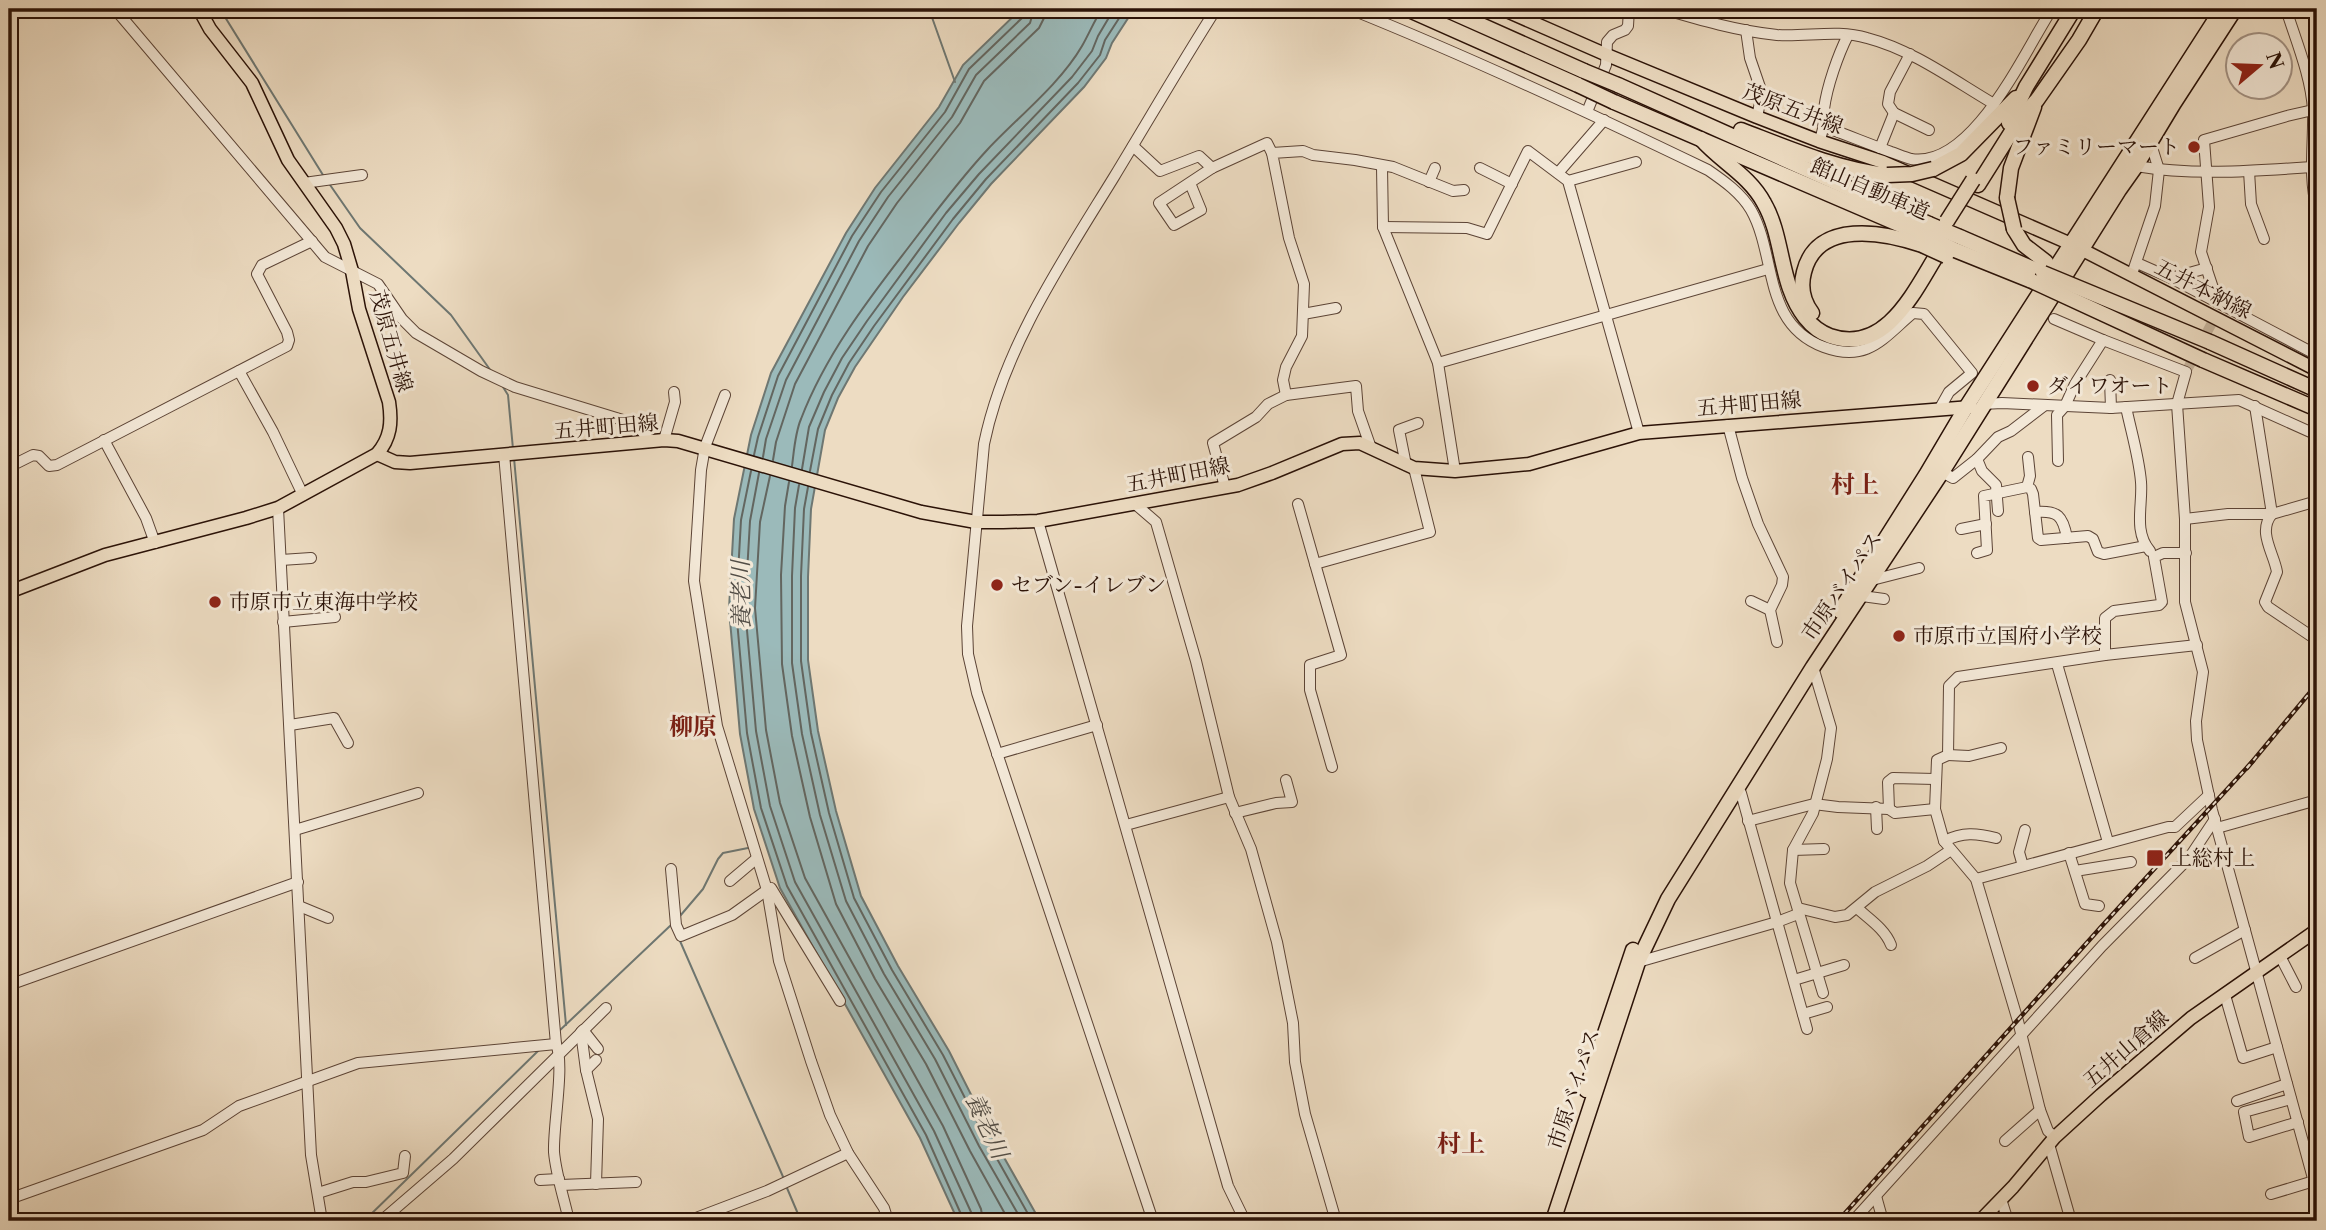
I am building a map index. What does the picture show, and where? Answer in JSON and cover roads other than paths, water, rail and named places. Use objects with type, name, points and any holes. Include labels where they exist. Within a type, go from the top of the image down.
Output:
[{"type":"highway","name":"館山自動車道","points":[[1407,9],[1614,102],[1940,241],[2077,287],[2317,390]]},
{"type":"highway","name":"館山自動車道","points":[[1446,9],[1618,85],[1940,241]]},
{"type":"highway","points":[[1976,183],[2026,87],[2074,9]]},
{"type":"highway","points":[[1701,139],[1746,178],[1763,200],[1773,223],[1787,280],[1804,317],[1823,333],[1837,338],[1853,340],[1868,337],[1882,329],[1904,307],[1976,183],[2079,40],[2097,9]]},
{"type":"highway","points":[[2180,73],[2212,9]]},
{"type":"highway","name":"市原バイパス","points":[[1553,1221],[1638,962],[1678,880],[1813,667],[1942,472],[2180,73],[2222,9]]},
{"type":"highway","name":"市原バイパス","points":[[1543,1221],[1617,992],[1633,948],[1654,904],[1681,857],[1920,486],[1965,408],[2076,246],[2136,166],[2235,9]]},
{"type":"highway","points":[[1618,85],[1645,92],[1805,155],[1854,170],[1887,175],[1912,174],[1933,169],[1955,159],[1974,143],[2026,87]]},
{"type":"highway","points":[[2036,275],[2024,245],[2014,229],[2007,198],[2011,167],[2037,100]]},
{"type":"highway","points":[[1940,241],[1894,306],[1878,321],[1862,329],[1846,331],[1831,327],[1815,316],[1806,303],[1802,287],[1804,270],[1816,249],[1847,234],[1865,233],[1940,241],[2036,275]]},
{"type":"highway","name":"館山自動車道","points":[[2036,275],[2095,310],[2317,410]]},
{"type":"main road","name":"茂原五井線","points":[[199,9],[209,29],[252,83],[279,143],[344,244],[359,309],[386,389],[391,416],[390,432],[377,454]]},
{"type":"main road","name":"茂原五井線","points":[[1506,10],[1758,117],[1883,162],[2076,246]]},
{"type":"main road","name":"五井本納線","points":[[2076,246],[2135,269],[2317,370]]},
{"type":"main road","name":"五井町田線","points":[[377,454],[395,462],[410,463],[664,440],[691,443],[921,512],[976,522],[1038,521],[1225,487],[1272,473],[1342,444],[1360,443],[1410,467],[1455,471],[1529,464],[1639,433],[1965,408],[1983,404]]},
{"type":"main road","points":[[9,590],[105,555],[278,508],[377,454]]},
{"type":"main road","name":"五井山倉線","points":[[1980,1221],[2052,1140],[2192,1018],[2317,930]]},
{"type":"street","points":[[115,9],[326,257],[378,284],[409,327],[448,354],[514,387],[636,424],[650,441]]},
{"type":"street","points":[[1153,1221],[977,693],[968,654],[967,626],[984,444],[989,420],[1003,381],[1057,271],[1216,9]]},
{"type":"street","points":[[1350,9],[1587,112],[1707,170],[1725,182],[1743,199],[1755,217],[1768,269],[1792,327],[1811,341],[1846,352],[1871,347],[1886,338],[1913,313],[1924,314],[1972,373],[1949,392],[1940,408]]},
{"type":"street","points":[[1583,9],[1602,13],[1614,9]]},
{"type":"street","points":[[1587,112],[1606,65],[1609,39],[1628,26],[1629,9]]},
{"type":"street","points":[[1662,9],[1712,23],[1777,35],[1833,33],[1865,37],[1910,54],[1994,104]]},
{"type":"street","points":[[1825,127],[1912,159],[1935,156],[1964,138],[2006,89],[2052,9]]},
{"type":"street","points":[[2286,9],[2313,110],[2312,167],[2317,209]]},
{"type":"street","points":[[1746,30],[1750,58],[1761,86],[1758,117]]},
{"type":"street","points":[[1819,141],[1825,127],[1823,110],[1841,49],[1848,35]]},
{"type":"street","points":[[1910,54],[1890,92],[1888,104],[1894,113],[1929,130]]},
{"type":"street","points":[[2306,76],[2317,72]]},
{"type":"street","points":[[2218,303],[2201,252],[2209,207],[2204,141],[2313,110]]},
{"type":"street","points":[[1880,148],[1894,113]]},
{"type":"street","points":[[1558,173],[1604,120]]},
{"type":"street","points":[[2150,141],[2159,170],[2155,206],[2135,269],[2171,278],[2317,355]]},
{"type":"street","points":[[1189,183],[1201,210],[1174,225],[1159,202],[1189,183],[1212,169],[1267,142],[1272,153],[1289,238],[1304,284],[1302,336],[1286,367],[1283,380],[1286,395]]},
{"type":"street","points":[[1133,146],[1160,171],[1199,156],[1212,169]]},
{"type":"street","points":[[1272,153],[1303,151],[1313,155],[1393,167],[1453,191],[1464,190]]},
{"type":"street","points":[[1383,227],[1467,228],[1487,234],[1528,151],[1568,181],[1639,433]]},
{"type":"street","points":[[1568,181],[1636,162]]},
{"type":"street","points":[[2136,166],[2206,173],[2312,167]]},
{"type":"street","points":[[1382,167],[1383,227],[1438,363],[1455,471]]},
{"type":"street","points":[[1429,182],[1435,168]]},
{"type":"street","points":[[1480,168],[1511,184]]},
{"type":"street","points":[[2249,171],[2252,204],[2264,239]]},
{"type":"street","points":[[304,183],[362,175]]},
{"type":"street","points":[[9,467],[33,455],[49,466],[57,465],[287,346],[289,340],[257,274],[262,265],[312,241]]},
{"type":"street","points":[[2171,278],[2207,268]]},
{"type":"street","points":[[1438,363],[1768,269]]},
{"type":"street","points":[[1303,314],[1336,308]]},
{"type":"street","points":[[2054,319],[2186,372],[2177,404],[2185,519],[2185,603],[2197,645],[2203,682],[2196,730],[2216,823],[2317,1193]]},
{"type":"street","points":[[2058,461],[2057,415],[2065,406],[2075,384],[2103,340]]},
{"type":"street","points":[[239,371],[273,432],[303,495]]},
{"type":"street","points":[[2110,380],[2111,408]]},
{"type":"street","points":[[1225,487],[1213,443],[1256,417],[1268,404],[1286,395],[1356,386],[1358,411],[1371,448]]},
{"type":"street","points":[[664,440],[675,402],[674,392]]},
{"type":"street","points":[[725,395],[705,447],[701,470],[694,581],[717,726],[767,890],[779,961],[830,1115],[848,1153],[884,1208],[888,1221]]},
{"type":"street","points":[[1983,404],[2111,408],[2239,400],[2317,435]]},
{"type":"street","points":[[1942,472],[1953,478],[1977,459],[1998,437],[2011,431],[2046,405]]},
{"type":"street","points":[[2105,655],[2104,628],[2105,618],[2109,614],[2148,608],[2162,602],[2154,557],[2146,546],[2139,517],[2141,483],[2126,407]]},
{"type":"street","points":[[2255,407],[2272,514]]},
{"type":"street","points":[[1315,564],[1430,532],[1399,429],[1418,423]]},
{"type":"street","points":[[1728,425],[1758,524],[1783,577],[1770,610],[1777,642]]},
{"type":"street","points":[[104,440],[146,518],[155,543]]},
{"type":"street","points":[[505,454],[558,1048],[554,1149],[569,1221]]},
{"type":"street","points":[[2027,487],[2030,476],[2028,457]]},
{"type":"street","points":[[1977,459],[1982,471],[1996,485],[1998,511]]},
{"type":"street","points":[[2027,487],[2033,494],[2038,538],[2041,540],[2088,536],[2093,539],[2098,552],[2104,554],[2146,546]]},
{"type":"street","points":[[1977,553],[1987,551],[1984,496],[2027,487]]},
{"type":"street","points":[[1151,500],[1196,660],[1229,797],[1251,849],[1277,942],[1293,1023],[1300,1090],[1336,1221]]},
{"type":"street","points":[[2185,519],[2228,514],[2272,514],[2317,501]]},
{"type":"street","points":[[1134,503],[1156,522]]},
{"type":"street","points":[[1298,504],[1340,655],[1310,665],[1310,690],[1332,767]]},
{"type":"street","points":[[278,508],[312,1155],[322,1221]]},
{"type":"street","points":[[2035,512],[2050,510],[2057,514],[2063,522],[2067,538]]},
{"type":"street","points":[[2272,514],[2268,518],[2266,538],[2277,572],[2264,602],[2317,640]]},
{"type":"street","points":[[1038,521],[1228,1186],[1245,1221]]},
{"type":"street","points":[[1961,529],[1986,524]]},
{"type":"street","points":[[2154,557],[2163,553],[2186,552]]},
{"type":"street","points":[[281,560],[311,558]]},
{"type":"street","points":[[1872,580],[1919,568]]},
{"type":"street","points":[[1862,596],[1884,599]]},
{"type":"street","points":[[1751,601],[1770,610]]},
{"type":"street","points":[[283,622],[335,617]]},
{"type":"street","points":[[1948,755],[1949,686],[1958,677],[2105,655],[2197,645]]},
{"type":"street","points":[[2057,664],[2108,842]]},
{"type":"street","points":[[1813,667],[1832,728],[1813,813],[1793,850],[1790,883],[1823,993]]},
{"type":"street","points":[[290,725],[334,718],[348,743]]},
{"type":"street","points":[[997,754],[1097,725]]},
{"type":"street","points":[[2001,748],[1969,756],[1948,755],[1937,760],[1935,809],[1944,841],[1976,879],[2040,1110],[2052,1140],[2071,1221]]},
{"type":"street","points":[[1889,809],[1890,779],[1935,779]]},
{"type":"street","points":[[1235,813],[1292,802],[1286,780]]},
{"type":"street","points":[[1736,789],[1741,793],[1807,1029]]},
{"type":"street","points":[[295,830],[418,793]]},
{"type":"street","points":[[1976,879],[2108,842],[2175,827],[2209,795]]},
{"type":"street","points":[[1126,825],[1229,797]]},
{"type":"street","points":[[1853,1221],[2102,946],[2189,858],[2216,823],[2317,801]]},
{"type":"street","points":[[1748,821],[1814,804],[1876,807],[1895,813],[1935,809]]},
{"type":"street","points":[[1876,807],[1877,829]]},
{"type":"street","points":[[2023,866],[2019,852],[2025,830]]},
{"type":"street","points":[[1944,841],[1957,835],[1976,832],[1996,838]]},
{"type":"street","points":[[1793,850],[1824,849]]},
{"type":"street","points":[[1638,962],[1777,922],[1798,911],[1835,917],[1847,915],[1875,892],[1927,866],[1951,850]]},
{"type":"street","points":[[2069,853],[2085,904],[2099,906]]},
{"type":"street","points":[[730,881],[756,859]]},
{"type":"street","points":[[2075,871],[2131,862]]},
{"type":"street","points":[[671,869],[676,925],[681,936],[732,915],[771,888],[840,1001]]},
{"type":"street","points":[[9,985],[298,882]]},
{"type":"street","points":[[299,906],[328,918]]},
{"type":"street","points":[[1857,908],[1880,928],[1889,938],[1891,945]]},
{"type":"street","points":[[2195,958],[2245,930]]},
{"type":"street","points":[[2280,956],[2296,987]]},
{"type":"street","points":[[1794,980],[1844,965]]},
{"type":"street","points":[[2225,995],[2243,1058],[2277,1048]]},
{"type":"street","points":[[1803,1014],[1827,1007]]},
{"type":"street","points":[[381,1221],[453,1159],[558,1048],[582,1031],[606,1008]]},
{"type":"street","points":[[582,1031],[598,1049]]},
{"type":"street","points":[[582,1031],[586,1070],[598,1119],[596,1184]]},
{"type":"street","points":[[9,1199],[203,1130],[239,1106],[358,1063],[558,1048]]},
{"type":"street","points":[[586,1070],[596,1060]]},
{"type":"street","points":[[2237,1101],[2287,1084]]},
{"type":"street","points":[[2291,1099],[2244,1112],[2249,1137],[2298,1122]]},
{"type":"street","points":[[2005,1141],[2040,1110]]},
{"type":"street","points":[[688,1221],[766,1191],[848,1153]]},
{"type":"street","points":[[318,1193],[353,1182],[366,1182],[404,1173],[405,1156]]},
{"type":"street","points":[[540,1180],[596,1184],[636,1182]]},
{"type":"street","points":[[2271,1194],[2314,1181]]},
{"type":"street","points":[[1876,1196],[1883,1221]]},
{"type":"street","points":[[2001,1199],[2008,1221]]},
{"type":"water","name":"養老川","points":[[1021,9],[1134,9],[1112,43],[1106,58],[1084,87],[991,184],[959,223],[855,367],[825,430],[811,509],[808,660],[818,731],[836,811],[861,896],[898,966],[949,1051],[993,1138],[1040,1221],[958,1221],[920,1138],[780,888],[754,809],[740,734],[729,609],[734,519],[751,435],[771,373],[846,233],[875,188],[939,107],[963,65]]},
{"type":"waterway","points":[[220,9],[323,175]]},
{"type":"waterway","points":[[929,9],[955,82]]},
{"type":"waterway","points":[[328,182],[360,228],[451,315],[491,371]]},
{"type":"waterway","points":[[503,387],[508,395],[513,449]]},
{"type":"waterway","points":[[514,458],[566,1025]]},
{"type":"waterway","points":[[680,916],[703,889],[723,853],[748,848]]},
{"type":"waterway","points":[[558,1032],[671,925]]},
{"type":"waterway","points":[[680,941],[784,1179]]},
{"type":"waterway","points":[[364,1221],[539,1050]]},
{"type":"waterway","points":[[787,1188],[801,1221]]},
{"type":"tunnel","points":[[2186,372],[2215,317]]},
{"type":"railway","points":[[2247,768],[2317,684]]},
{"type":"railway","points":[[1838,1221],[2253,761]]},
{"type":"place","name":"ファミリーマート","points":[[2194,147]]},
{"type":"place","name":"ダイワオート","points":[[2033,386]]},
{"type":"place","name":"セブン-イレブン","points":[[997,585]]},
{"type":"place","name":"市原市立東海中学校","points":[[215,602]]},
{"type":"place","name":"市原市立国府小学校","points":[[1899,636]]},
{"type":"place","name":"上総村上","points":[[2155,858]]},
{"type":"district","name":"村上","points":[[1855,485]]},
{"type":"district","name":"柳原","points":[[693,727]]},
{"type":"district","name":"村上","points":[[1461,1144]]}]
